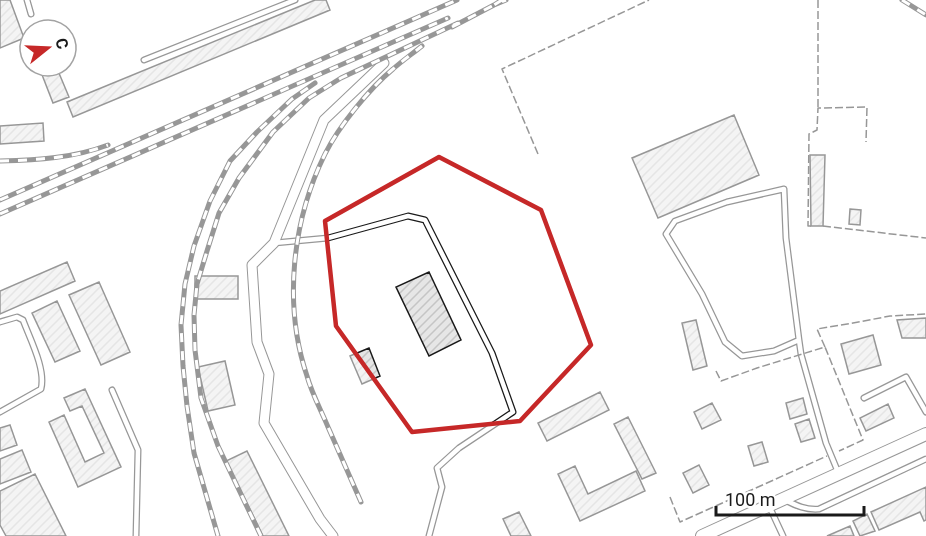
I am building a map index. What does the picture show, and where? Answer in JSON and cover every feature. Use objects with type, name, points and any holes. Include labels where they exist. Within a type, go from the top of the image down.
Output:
[{"type":"main road","points":[[702,536],[926,434]]},
{"type":"street","points":[[333,536],[320,519],[264,423],[269,374],[257,342],[252,265],[273,243],[324,120],[384,63]]},
{"type":"lane","points":[[27,0],[31,14]]},
{"type":"lane","points":[[144,60],[295,0]]},
{"type":"lane","points":[[799,340],[774,351],[742,356],[724,342],[702,294],[666,234],[675,221],[727,202],[784,189],[786,238],[801,354],[826,443],[839,474]]},
{"type":"lane","points":[[273,243],[328,238],[408,216],[425,220],[492,353],[513,412],[459,448],[437,468],[442,487],[429,536]]},
{"type":"lane","points":[[0,322],[17,317],[24,320],[39,362],[43,381],[41,389],[0,412]]},
{"type":"lane","points":[[864,398],[906,377],[926,412]]},
{"type":"lane","points":[[112,390],[138,450],[136,536]]},
{"type":"lane","points":[[783,499],[809,510],[819,509],[926,459]]},
{"type":"lane","points":[[769,505],[783,536]]},
{"type":"highlighted area","points":[[439,157],[541,210],[591,345],[520,421],[412,432],[336,326],[325,221]]},
{"type":"building","points":[[0,0],[10,0],[18,22],[18,40],[0,48]]},
{"type":"building","points":[[315,0],[326,0],[330,10],[73,117],[67,102]]},
{"type":"building","points":[[43,78],[61,78],[69,97],[53,103]]},
{"type":"building","points":[[734,115],[759,175],[658,218],[632,158]]},
{"type":"building","points":[[43,123],[44,141],[0,144],[0,126]]},
{"type":"building","points":[[810,155],[825,155],[823,226],[811,226]]},
{"type":"building","points":[[850,209],[861,210],[860,225],[849,224]]},
{"type":"building","points":[[67,262],[75,281],[0,314],[0,291]]},
{"type":"building","points":[[429,272],[461,340],[429,356],[396,287]]},
{"type":"building","points":[[195,276],[238,276],[238,299],[195,299]]},
{"type":"building","points":[[99,282],[130,352],[101,365],[69,295]]},
{"type":"building","points":[[57,301],[80,351],[55,362],[32,313]]},
{"type":"building","points":[[926,318],[926,338],[902,338],[897,320]]},
{"type":"building","points":[[696,320],[707,366],[693,370],[682,323]]},
{"type":"building","points":[[873,335],[881,365],[849,374],[841,344]]},
{"type":"building","points":[[369,348],[380,376],[362,384],[350,356]]},
{"type":"building","points":[[225,361],[235,405],[208,411],[198,367]]},
{"type":"building","points":[[85,389],[121,467],[78,487],[49,422],[64,415],[85,462],[104,453],[82,406],[70,411],[64,398]]},
{"type":"building","points":[[600,392],[609,410],[547,441],[538,423]]},
{"type":"building","points":[[803,398],[807,414],[790,419],[786,403]]},
{"type":"building","points":[[712,403],[721,420],[702,429],[694,412]]},
{"type":"building","points":[[888,404],[894,418],[866,431],[860,418]]},
{"type":"building","points":[[628,417],[656,473],[642,479],[614,424]]},
{"type":"building","points":[[809,419],[815,438],[801,442],[795,424]]},
{"type":"building","points":[[10,425],[17,445],[0,451],[0,428]]},
{"type":"building","points":[[762,442],[768,462],[754,466],[748,446]]},
{"type":"building","points":[[22,450],[31,472],[0,484],[0,459]]},
{"type":"building","points":[[247,451],[289,536],[263,536],[226,461]]},
{"type":"building","points":[[699,465],[709,485],[693,493],[683,473]]},
{"type":"building","points":[[575,466],[588,494],[636,471],[645,491],[580,521],[558,474]]},
{"type":"building","points":[[35,474],[66,536],[6,536],[0,525],[0,491]]},
{"type":"building","points":[[926,487],[926,520],[924,521],[920,512],[879,530],[871,512]]},
{"type":"building","points":[[519,512],[531,536],[511,536],[503,519]]},
{"type":"building","points":[[867,514],[875,531],[860,536],[853,521]]},
{"type":"building","points":[[850,526],[854,536],[827,536]]},
{"type":"railway","points":[[0,200],[457,0]]},
{"type":"railway","points":[[502,0],[494,5],[506,0]]},
{"type":"railway","points":[[902,0],[926,15]]},
{"type":"railway","points":[[452,27],[494,5]]},
{"type":"railway","points":[[0,214],[448,18]]},
{"type":"railway","points":[[261,536],[218,446],[201,398],[195,350],[194,315],[197,284],[219,213],[239,178],[273,132],[309,98],[341,78],[458,23]]},
{"type":"railway","points":[[361,502],[314,396],[300,349],[293,292],[298,235],[314,180],[325,154],[346,120],[384,77],[422,46]]},
{"type":"railway","points":[[218,536],[194,453],[187,406],[181,325],[185,284],[194,246],[210,201],[230,161],[292,99],[315,83]]},
{"type":"railway","points":[[0,161],[69,156],[108,145]]},
{"type":"fence","points":[[538,154],[502,69],[649,0]]},
{"type":"fence","points":[[818,0],[818,108]]},
{"type":"fence","points":[[811,226],[808,226],[809,134],[817,130],[818,108],[867,107],[866,142]]},
{"type":"fence","points":[[823,226],[926,238]]},
{"type":"fence","points":[[825,347],[817,329],[890,316],[926,314]]},
{"type":"fence","points":[[716,371],[721,381],[825,347],[863,440],[839,451]]},
{"type":"fence","points":[[670,497],[680,522],[827,456]]}]
